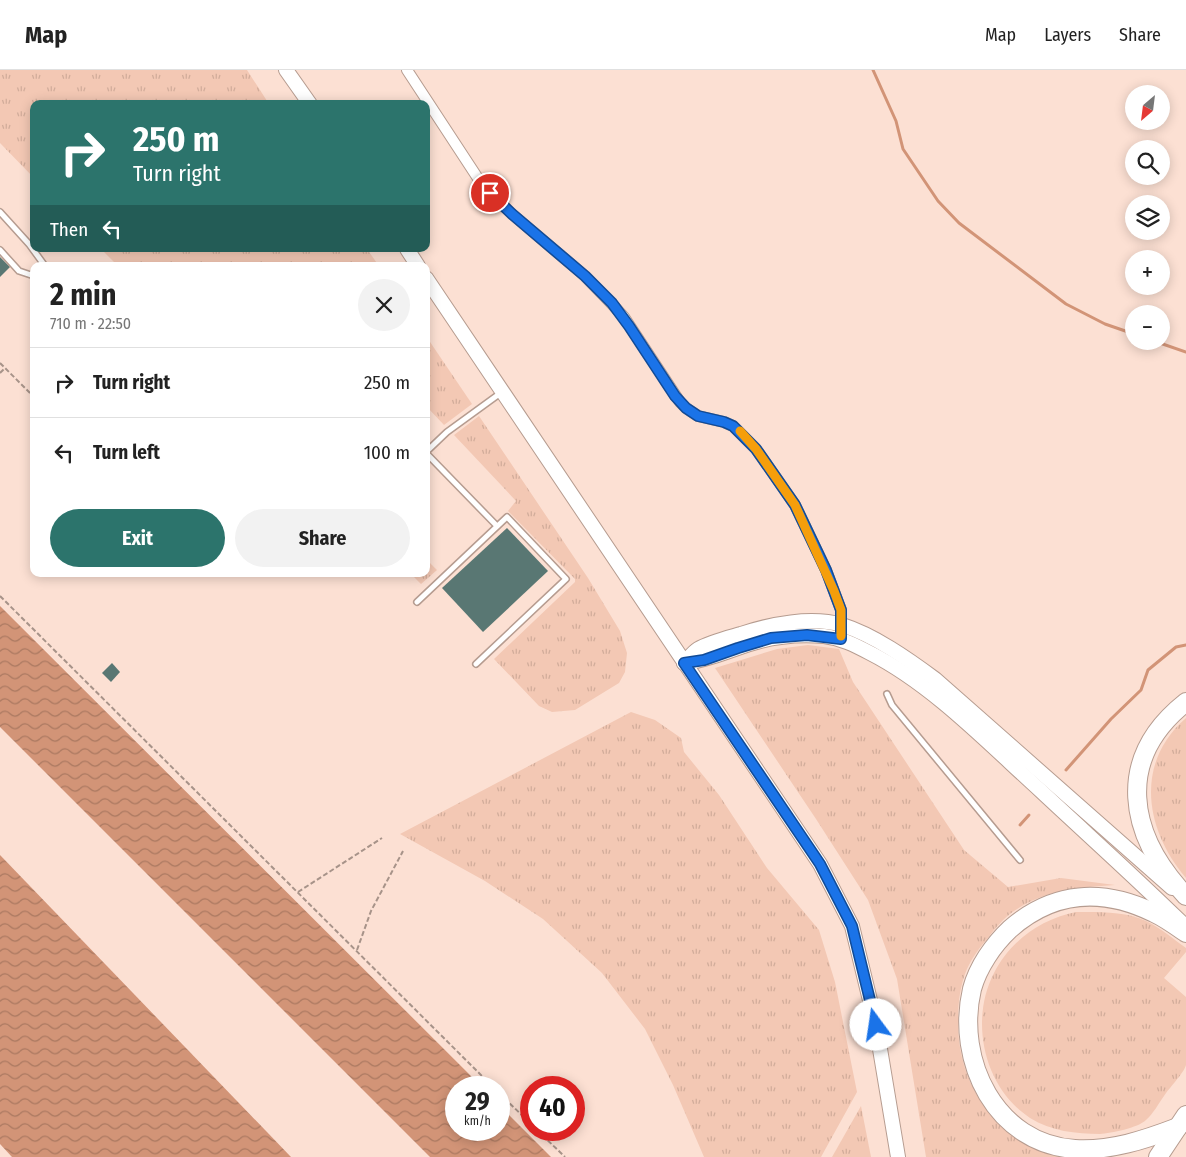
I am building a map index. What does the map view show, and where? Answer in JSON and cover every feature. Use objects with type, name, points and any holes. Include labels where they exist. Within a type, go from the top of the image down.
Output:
[{"type":"highway","points":[[1186,702],[1165,721],[1147,747],[1138,776],[1137,793],[1138,810],[1148,842],[1165,871],[1186,896]]},
{"type":"highway","points":[[1182,1121],[1142,1140],[1106,1148],[1073,1149],[1039,1140],[1008,1120],[994,1106],[984,1090],[976,1071],[971,1051],[968,1020],[972,988],[986,958],[1006,933],[1017,923],[1052,902],[1084,896],[1129,903],[1156,914],[1186,933]]},
{"type":"highway","points":[[1158,1157],[1182,1121]]},
{"type":"street","points":[[286,70],[307,100]]},
{"type":"street","points":[[407,70],[427,100]]},
{"type":"street","points":[[430,105],[483,186],[512,214],[585,276],[612,303],[680,402],[698,416],[733,426],[756,449],[795,505],[834,591],[841,610],[841,639]]},
{"type":"street","points":[[430,284],[820,864],[852,926],[876,1025],[898,1157]]},
{"type":"street","points":[[684,663],[697,650],[758,629],[804,622],[841,625],[878,642],[935,679],[1186,901]]},
{"type":"street","points":[[684,663],[704,660],[771,638],[807,635],[841,639],[898,668],[930,692],[996,750],[1134,876],[1186,928]]},
{"type":"lane","points":[[0,212],[30,245]]},
{"type":"lane","points":[[0,250],[19,271],[30,275]]},
{"type":"lane","points":[[430,448],[447,432],[502,391]]},
{"type":"lane","points":[[430,456],[497,526]]},
{"type":"lane","points":[[417,602],[507,517],[566,579],[476,664]]},
{"type":"lane","points":[[887,694],[892,705],[1020,860]]},
{"type":"path","points":[[0,363],[30,393]]},
{"type":"path","points":[[0,373],[5,368]]},
{"type":"path","points":[[0,596],[482,1076]]},
{"type":"path","points":[[297,892],[382,838]]},
{"type":"path","points":[[357,952],[371,911],[403,851]]},
{"type":"path","points":[[510,1104],[520,1113]]},
{"type":"path","points":[[548,1141],[565,1157]]},
{"type":"green space","points":[[0,70],[247,70],[266,100],[30,100],[30,174],[0,143]]},
{"type":"green space","points":[[104,252],[369,252],[376,262],[114,262]]},
{"type":"green space","points":[[430,342],[472,404],[444,425],[430,410]]},
{"type":"green space","points":[[479,416],[588,578],[620,631],[627,653],[625,672],[619,683],[575,710],[552,712],[539,706],[494,659],[575,582],[575,579],[508,511],[516,501],[454,435]]},
{"type":"green space","points":[[430,563],[437,570],[430,576]]},
{"type":"green space","points":[[414,577],[429,577],[421,584]]},
{"type":"green space","points":[[808,645],[839,649],[853,682],[964,850],[1008,887],[1061,878],[1115,885],[1075,889],[1050,894],[1038,898],[1014,911],[997,927],[976,953],[967,969],[961,988],[958,1015],[960,1045],[965,1067],[973,1088],[985,1108],[1000,1125],[1018,1139],[1038,1150],[1061,1157],[926,1157],[897,979],[868,900],[715,668],[777,649]]},
{"type":"green space","points":[[631,712],[655,720],[681,738],[684,752],[719,795],[767,868],[819,930],[835,982],[857,1092],[821,1157],[704,1157],[673,1085],[645,1029],[602,973],[543,919],[485,881],[400,834]]},
{"type":"green space","points":[[1186,718],[1186,878],[1172,859],[1161,839],[1154,818],[1151,797],[1152,776],[1158,755],[1169,736]]},
{"type":"green space","points":[[1076,912],[1129,915],[1157,927],[1186,948],[1186,952],[1164,978],[1186,997],[1185,1068],[1146,1120],[1131,1128],[1100,1134],[1064,1131],[1046,1126],[1030,1118],[1014,1105],[1001,1089],[992,1072],[985,1052],[982,1032],[986,992],[1001,961],[1018,941],[1028,933],[1051,920]]},
{"type":"green space","points":[[861,1106],[871,1157],[832,1157]]},
{"type":"water","points":[[0,606],[471,1076],[445,1076],[445,1141],[510,1141],[510,1116],[520,1126],[520,1141],[535,1141],[551,1157],[430,1157],[0,727]]},
{"type":"water","points":[[0,855],[291,1157],[12,1157],[0,1144]]},
{"type":"building","points":[[0,257],[10,267],[0,277]]},
{"type":"building","points":[[507,528],[548,571],[483,632],[442,588]]},
{"type":"building","points":[[112,663],[120,672],[111,682],[102,673]]},
{"type":"waterway","points":[[873,70],[896,121],[903,149],[938,201],[959,223],[1066,304],[1105,324],[1125,331]]},
{"type":"waterway","points":[[1170,346],[1186,352]]},
{"type":"waterway","points":[[1066,770],[1111,719],[1141,690],[1148,670],[1176,647],[1186,645]]},
{"type":"waterway","points":[[1020,825],[1029,815]]},
{"type":"slow traffic","points":[[740,431],[756,449],[795,505],[826,570],[841,610],[841,636]]},
{"type":"route","points":[[490,193],[585,276],[612,303],[624,318],[675,396],[686,408],[698,416],[733,426],[756,449],[795,505],[826,570],[841,610],[841,639],[807,635],[771,638],[754,642],[704,660],[684,663],[820,864],[852,926],[876,1025]]}]
